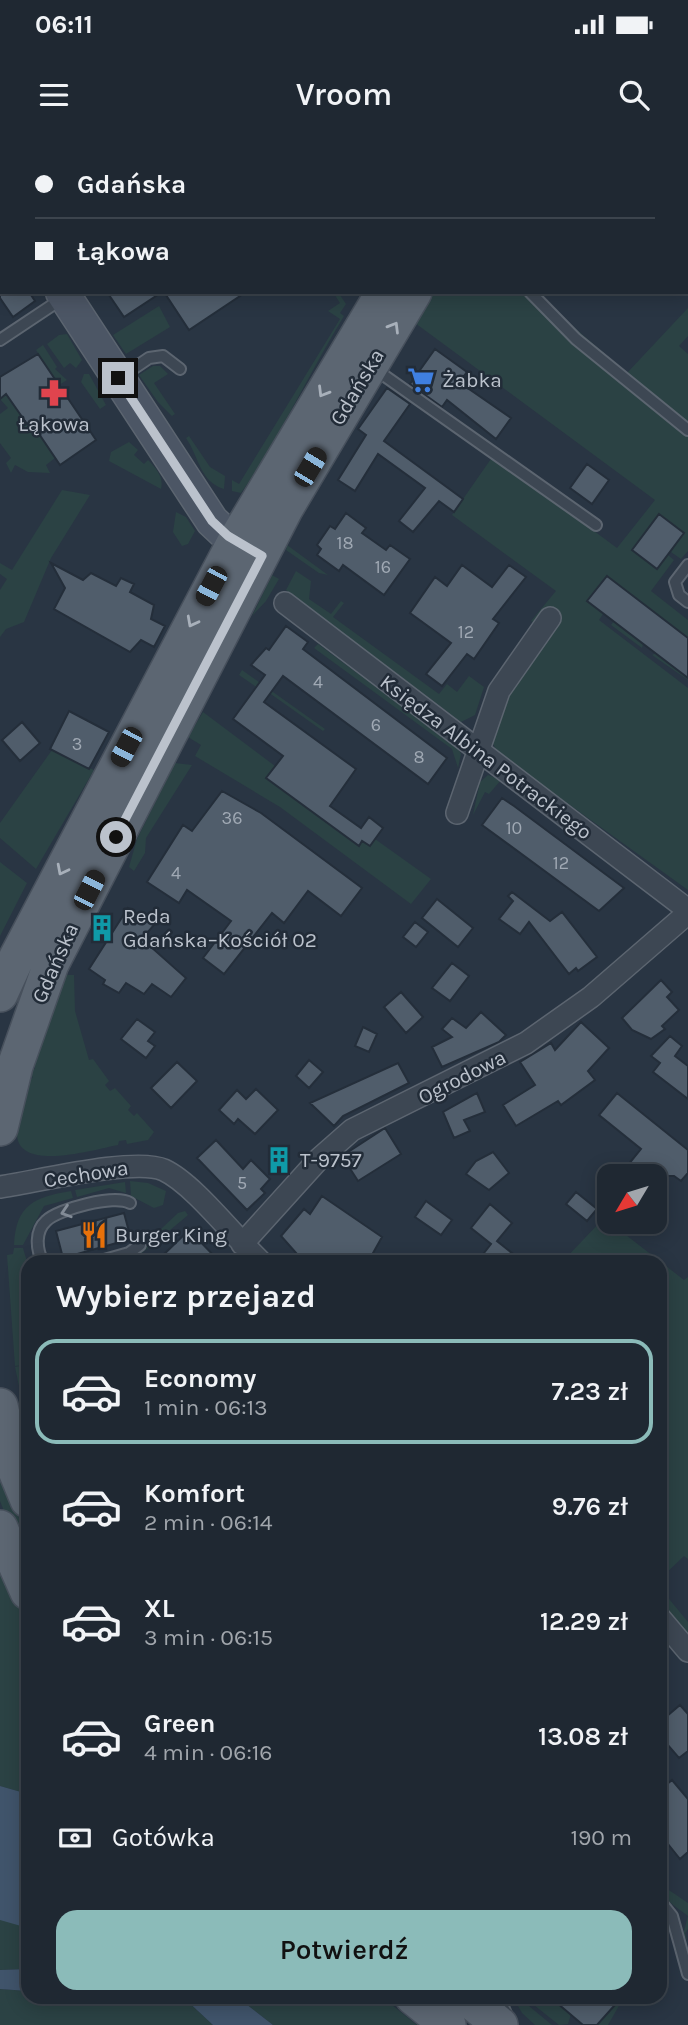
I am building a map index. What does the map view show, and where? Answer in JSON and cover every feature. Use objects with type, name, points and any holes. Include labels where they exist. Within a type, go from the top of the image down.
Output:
[{"type":"main road","name":"Gdańska","points":[[0,994],[16,959],[249,548],[383,294]]},
{"type":"main road","name":"Gdańska","points":[[0,1128],[15,1066],[51,964],[249,548],[294,494],[413,294]]},
{"type":"main road","points":[[0,1406],[21,1483]]},
{"type":"main road","points":[[0,1528],[21,1576]]},
{"type":"main road","points":[[422,2004],[447,2025]]},
{"type":"main road","points":[[474,2004],[500,2025]]},
{"type":"street","points":[[63,295],[208,515],[249,548]]},
{"type":"street","name":"Księdza Albina Potrackiego","points":[[285,603],[688,912]]},
{"type":"street","points":[[457,813],[499,691],[550,618]]},
{"type":"street","name":"Ogrodowa","points":[[242,1244],[319,1159],[352,1130],[526,1043],[591,997],[688,912]]},
{"type":"street","name":"Cechowa","points":[[0,1187],[127,1166],[156,1168],[183,1184],[254,1255]]},
{"type":"street","points":[[667,1626],[688,1651]]},
{"type":"lane","points":[[532,294],[576,339],[688,430]]},
{"type":"lane","points":[[0,341],[63,295]]},
{"type":"lane","points":[[118,378],[149,358],[163,356],[180,369]]},
{"type":"lane","points":[[370,366],[596,525]]},
{"type":"lane","points":[[688,565],[675,582],[679,595],[688,602]]},
{"type":"lane","points":[[41,1255],[39,1231],[47,1219],[113,1198],[130,1203]]},
{"type":"lane","points":[[122,1255],[139,1245]]},
{"type":"lane","points":[[667,1910],[672,1916],[688,1974]]},
{"type":"lane","points":[[502,2004],[512,2025]]},
{"type":"green space","points":[[334,294],[339,294],[346,304],[340,313],[344,316],[281,428],[241,493],[232,491],[232,480],[239,484],[340,319],[328,311],[340,303]]},
{"type":"green space","points":[[432,294],[540,294],[555,314],[561,316],[627,373],[688,308],[688,336],[679,346],[688,354],[688,551],[681,559],[671,552],[684,533],[659,514],[632,550],[657,569],[668,555],[674,560],[651,591],[688,620],[688,680],[652,655],[687,637],[651,610],[642,648],[611,625],[614,621],[607,576],[588,601],[603,614],[599,620],[688,688],[688,890],[499,754],[490,739],[536,624],[531,621],[556,591],[452,515],[493,456],[617,548],[655,500],[415,323]]},
{"type":"green space","points":[[159,306],[170,327],[126,354],[113,335]]},
{"type":"green space","points":[[67,334],[82,360],[76,368],[70,363],[64,368],[47,344],[59,335]]},
{"type":"green space","points":[[43,345],[57,367],[55,369],[67,380],[59,385],[36,350]]},
{"type":"green space","points":[[153,366],[160,366],[168,374],[154,383],[175,414],[172,416],[158,402],[139,375]]},
{"type":"green space","points":[[84,374],[89,374],[106,405],[100,409],[81,382]]},
{"type":"green space","points":[[10,392],[27,424],[31,422],[55,458],[46,465],[50,473],[28,472],[15,465],[11,473],[6,463],[11,458],[0,443],[0,414],[8,408],[0,399]]},
{"type":"green space","points":[[189,436],[210,467],[225,476],[224,489],[216,486],[205,475],[186,438]]},
{"type":"green space","points":[[129,442],[138,450],[134,455],[144,464],[148,460],[156,470],[161,489],[109,461],[111,452]]},
{"type":"green space","points":[[62,490],[90,495],[51,558],[24,622],[6,629],[0,637],[0,590],[7,579],[0,574],[0,563],[12,570]]},
{"type":"green space","points":[[176,512],[186,517],[195,531],[188,544],[182,546],[173,532]]},
{"type":"green space","points":[[287,545],[328,575],[319,573],[286,550]]},
{"type":"green space","points":[[296,571],[311,581],[309,599],[331,614],[341,601],[344,603],[333,617],[439,694],[447,684],[457,692],[469,676],[484,687],[475,715],[461,722],[286,590]]},
{"type":"green space","points":[[272,575],[279,579],[266,601],[252,616]]},
{"type":"green space","points":[[318,644],[458,748],[461,754],[458,768],[452,749],[314,648]]},
{"type":"green space","points":[[242,670],[325,729],[323,731],[239,675]]},
{"type":"green space","points":[[203,712],[275,766],[267,779],[359,845],[362,841],[370,846],[375,839],[431,879],[411,904],[280,807],[195,756],[201,745],[188,737]]},
{"type":"green space","points":[[52,750],[94,770],[36,869],[0,838],[0,823]]},
{"type":"green space","points":[[175,763],[192,765],[146,838],[145,853],[134,871],[129,867],[137,839]]},
{"type":"green space","points":[[488,775],[501,780],[489,794],[485,792],[473,815],[480,782]]},
{"type":"green space","points":[[0,862],[27,883],[0,936]]},
{"type":"green space","points":[[66,975],[74,975],[75,1011],[89,1060],[93,1059],[109,1081],[105,1085],[110,1091],[115,1088],[131,1106],[128,1110],[134,1116],[137,1113],[154,1132],[148,1140],[127,1144],[126,1140],[119,1141],[118,1145],[58,1156],[42,1156],[29,1152],[20,1145],[17,1132],[21,1108],[28,1083],[33,1077],[30,1076],[32,1069],[35,1069],[34,1063]]},
{"type":"green space","points":[[130,1181],[148,1183],[166,1191],[163,1205],[154,1208],[131,1196]]},
{"type":"green space","points":[[125,1182],[126,1193],[109,1188],[77,1197],[75,1190]]},
{"type":"green space","points":[[71,1191],[73,1198],[44,1206],[23,1245],[14,1245],[23,1211],[47,1196]]},
{"type":"green space","points":[[185,1211],[188,1215],[139,1255],[133,1255],[178,1213]]},
{"type":"green space","points":[[597,1225],[597,1234],[625,1234],[652,1255],[569,1255]]},
{"type":"green space","points":[[14,1248],[23,1248],[25,1255],[21,1255],[21,1365],[15,1366],[7,1255],[13,1254]]},
{"type":"green space","points":[[667,1267],[684,1280],[688,1277],[688,1559],[684,1556],[667,1572]]},
{"type":"green space","points":[[21,1366],[21,1396],[15,1367]]},
{"type":"green space","points":[[0,1478],[21,1522],[21,1553],[0,1501]]},
{"type":"green space","points":[[0,1568],[21,1612],[21,1792],[0,1786]]},
{"type":"green space","points":[[667,1596],[688,1622],[688,1638],[667,1612]]},
{"type":"green space","points":[[0,1864],[21,1877],[21,1969],[0,1970]]},
{"type":"green space","points":[[667,1889],[688,1903],[688,1916],[667,1899]]},
{"type":"green space","points":[[688,1916],[688,1929],[685,1933],[687,1940],[683,1935]]},
{"type":"green space","points":[[0,1989],[21,1990],[21,2004],[190,2004],[213,2025],[0,2025]]},
{"type":"green space","points":[[246,2004],[391,2004],[417,2025],[273,2025]]},
{"type":"green space","points":[[517,2004],[526,2004],[552,2025],[535,2025]]},
{"type":"green space","points":[[533,2004],[559,2004],[571,2014],[568,2024],[559,2025]]},
{"type":"green space","points":[[615,2004],[620,2004],[608,2025],[597,2025]]},
{"type":"water","points":[[0,1786],[21,1792],[21,1926],[0,1920]]},
{"type":"water","points":[[21,1969],[21,1990],[0,1989],[0,1970]]},
{"type":"water","points":[[190,2004],[246,2004],[273,2025],[213,2025]]},
{"type":"building","points":[[0,294],[30,294],[35,301],[13,317]]},
{"type":"building","points":[[108,294],[159,294],[124,317]]},
{"type":"building","points":[[165,294],[243,294],[189,330]]},
{"type":"building","points":[[435,349],[467,372],[459,382],[511,418],[496,439],[447,400],[442,407],[410,384]]},
{"type":"building","points":[[38,354],[96,440],[60,465],[31,422],[27,424],[6,394],[0,399],[0,377]]},
{"type":"building","points":[[387,388],[410,404],[384,441],[463,499],[454,512],[439,501],[413,532],[399,521],[425,488],[378,454],[355,491],[338,480],[366,435],[358,429]]},
{"type":"building","points":[[587,464],[609,480],[592,504],[570,488]]},
{"type":"building","points":[[346,513],[366,528],[362,533],[386,550],[390,545],[410,559],[384,595],[343,565],[339,571],[317,555],[321,549],[317,545],[330,526],[335,529]]},
{"type":"building","points":[[659,514],[684,533],[657,569],[632,550]]},
{"type":"building","points":[[51,563],[83,580],[91,573],[116,586],[121,578],[134,584],[130,592],[154,605],[151,619],[165,626],[154,647],[141,640],[130,652],[54,609],[65,588]]},
{"type":"building","points":[[462,565],[492,587],[509,565],[526,577],[493,619],[499,623],[474,659],[467,654],[442,686],[426,674],[451,643],[410,613],[435,577],[447,586]]},
{"type":"building","points":[[607,576],[688,638],[688,678],[587,601]]},
{"type":"building","points":[[286,626],[308,642],[303,649],[447,758],[428,784],[283,676],[264,702],[356,769],[330,806],[361,828],[369,817],[383,828],[370,846],[362,841],[359,846],[266,778],[283,756],[233,719],[265,675],[251,665],[266,648],[269,650]]},
{"type":"building","points":[[69,711],[109,732],[89,769],[50,749]]},
{"type":"building","points":[[22,722],[40,743],[20,761],[2,740]]},
{"type":"building","points":[[222,791],[261,813],[362,888],[341,916],[308,891],[284,923],[272,913],[224,974],[203,958],[231,921],[187,890],[179,903],[147,882],[183,825],[192,831]]},
{"type":"building","points":[[502,798],[624,888],[599,911],[482,825]]},
{"type":"building","points":[[512,892],[550,921],[562,912],[597,957],[578,971],[576,968],[569,974],[529,922],[520,934],[499,919],[513,901],[508,896]]},
{"type":"building","points":[[437,899],[473,928],[458,947],[422,918]]},
{"type":"building","points":[[128,908],[154,925],[142,939],[186,978],[171,997],[152,984],[144,994],[126,983],[119,993],[103,984],[105,980],[89,969]]},
{"type":"building","points":[[415,922],[428,932],[416,947],[403,937]]},
{"type":"building","points":[[452,963],[469,976],[450,1001],[432,988]]},
{"type":"building","points":[[661,980],[672,992],[667,997],[679,1010],[662,1026],[665,1029],[651,1039],[632,1030],[622,1018]]},
{"type":"building","points":[[401,992],[423,1017],[406,1033],[384,1007]]},
{"type":"building","points":[[481,1012],[506,1035],[499,1042],[442,1067],[432,1047],[452,1037],[442,1029],[452,1018],[466,1028]]},
{"type":"building","points":[[137,1019],[155,1032],[148,1041],[155,1046],[146,1058],[121,1039]]},
{"type":"building","points":[[581,1022],[609,1048],[588,1071],[595,1080],[561,1105],[558,1101],[516,1126],[503,1105],[535,1085],[520,1062],[551,1043],[555,1050]]},
{"type":"building","points":[[363,1027],[377,1034],[369,1052],[355,1046]]},
{"type":"building","points":[[670,1036],[682,1046],[675,1056],[688,1066],[688,1099],[653,1072],[660,1063],[651,1056]]},
{"type":"building","points":[[309,1060],[323,1072],[309,1088],[296,1076]]},
{"type":"building","points":[[177,1062],[197,1081],[171,1108],[151,1088]]},
{"type":"building","points":[[398,1063],[409,1083],[343,1116],[334,1126],[310,1103]]},
{"type":"building","points":[[256,1089],[278,1110],[255,1134],[238,1119],[234,1124],[219,1110],[237,1090],[246,1099]]},
{"type":"building","points":[[477,1093],[485,1112],[464,1120],[470,1131],[454,1138],[443,1112]]},
{"type":"building","points":[[617,1093],[688,1150],[688,1173],[681,1181],[674,1176],[667,1176],[667,1164],[629,1164],[641,1149],[599,1115]]},
{"type":"building","points":[[385,1128],[401,1154],[358,1181],[342,1156]]},
{"type":"building","points":[[216,1140],[243,1169],[251,1160],[270,1179],[261,1189],[265,1193],[247,1210],[197,1158]]},
{"type":"building","points":[[493,1152],[509,1173],[489,1190],[466,1174],[476,1161]]},
{"type":"building","points":[[576,1192],[597,1209],[587,1221],[566,1204]]},
{"type":"building","points":[[322,1196],[382,1237],[372,1255],[298,1255],[281,1236],[304,1209],[310,1214]]},
{"type":"building","points":[[426,1201],[452,1220],[441,1235],[415,1217]]},
{"type":"building","points":[[490,1204],[512,1223],[497,1241],[514,1255],[482,1255],[491,1244],[471,1228]]},
{"type":"building","name":"Burger King","points":[[124,1213],[131,1239],[74,1255],[62,1255],[56,1231]]},
{"type":"building","points":[[189,1230],[213,1255],[163,1255]]},
{"type":"building","points":[[680,1705],[688,1714],[688,1751],[679,1758],[667,1744],[667,1716]]},
{"type":"building","points":[[672,1780],[688,1799],[688,1852],[680,1859],[667,1843],[667,1784]]},
{"type":"building","points":[[558,2004],[614,2006],[597,2025],[583,2025]]},
{"type":"place","name":"Żabka","points":[[421,380]]},
{"type":"place","name":"Łąkowa","points":[[54,393]]},
{"type":"place","name":"Reda Gdańska–Kościół 02","points":[[102,928]]},
{"type":"place","name":"T-9757","points":[[279,1160]]},
{"type":"place","name":"Burger King","points":[[94,1235]]},
{"type":"route","points":[[116,837],[262,556],[228,536],[212,521],[118,378]]}]
